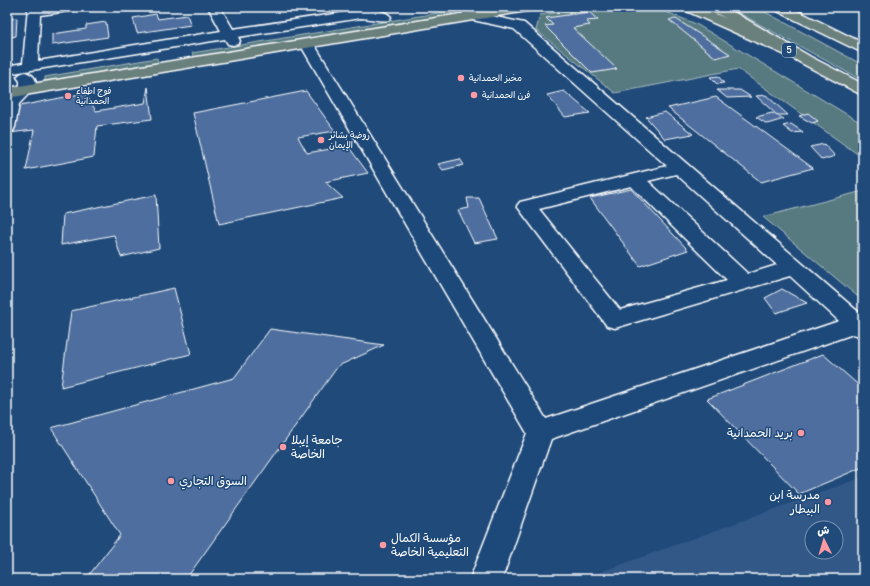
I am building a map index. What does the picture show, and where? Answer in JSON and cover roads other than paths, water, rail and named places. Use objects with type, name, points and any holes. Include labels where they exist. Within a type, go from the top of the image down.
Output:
[{"type":"main road","points":[[7,94],[26,78],[179,50],[231,37],[448,7]]},
{"type":"main road","points":[[7,80],[186,64],[307,44],[468,11],[526,7]]},
{"type":"main road","points":[[688,7],[806,60]]},
{"type":"main road","name":"5","points":[[716,7],[806,60],[863,90]]},
{"type":"main road","points":[[780,7],[863,49]]},
{"type":"main road","points":[[179,50],[186,64]]},
{"type":"street","points":[[7,126],[9,108],[26,78],[33,10],[70,7]]},
{"type":"street","points":[[7,70],[26,78],[231,37],[214,7]]},
{"type":"street","points":[[519,26],[522,12],[526,7]]},
{"type":"street","points":[[468,11],[519,26],[860,326]]},
{"type":"street","points":[[307,44],[540,432]]},
{"type":"street","points":[[680,168],[527,206],[615,320],[793,268]]},
{"type":"street","points":[[635,179],[743,282]]},
{"type":"street","points":[[540,432],[860,326]]},
{"type":"street","points":[[486,579],[540,432]]},
{"type":"place","name":"مخبز الحمدانية","points":[[461,78]]},
{"type":"place","name":"فرن الحمدانية","points":[[474,95]]},
{"type":"place","name":"فوج اطفاء الحمدانية","points":[[68,96]]},
{"type":"place","name":"روضة بشائر الإيمان","points":[[321,140]]},
{"type":"place","name":"بريد الحمدانية","points":[[801,433]]},
{"type":"place","name":"جامعة إيبلا الخاصة","points":[[283,447]]},
{"type":"place","name":"السوق التجاري","points":[[171,481]]},
{"type":"place","name":"مدرسة ابن البيطار","points":[[828,502]]},
{"type":"place","name":"مؤسسة الكمال التعليمية الخاصة","points":[[383,545]]}]
